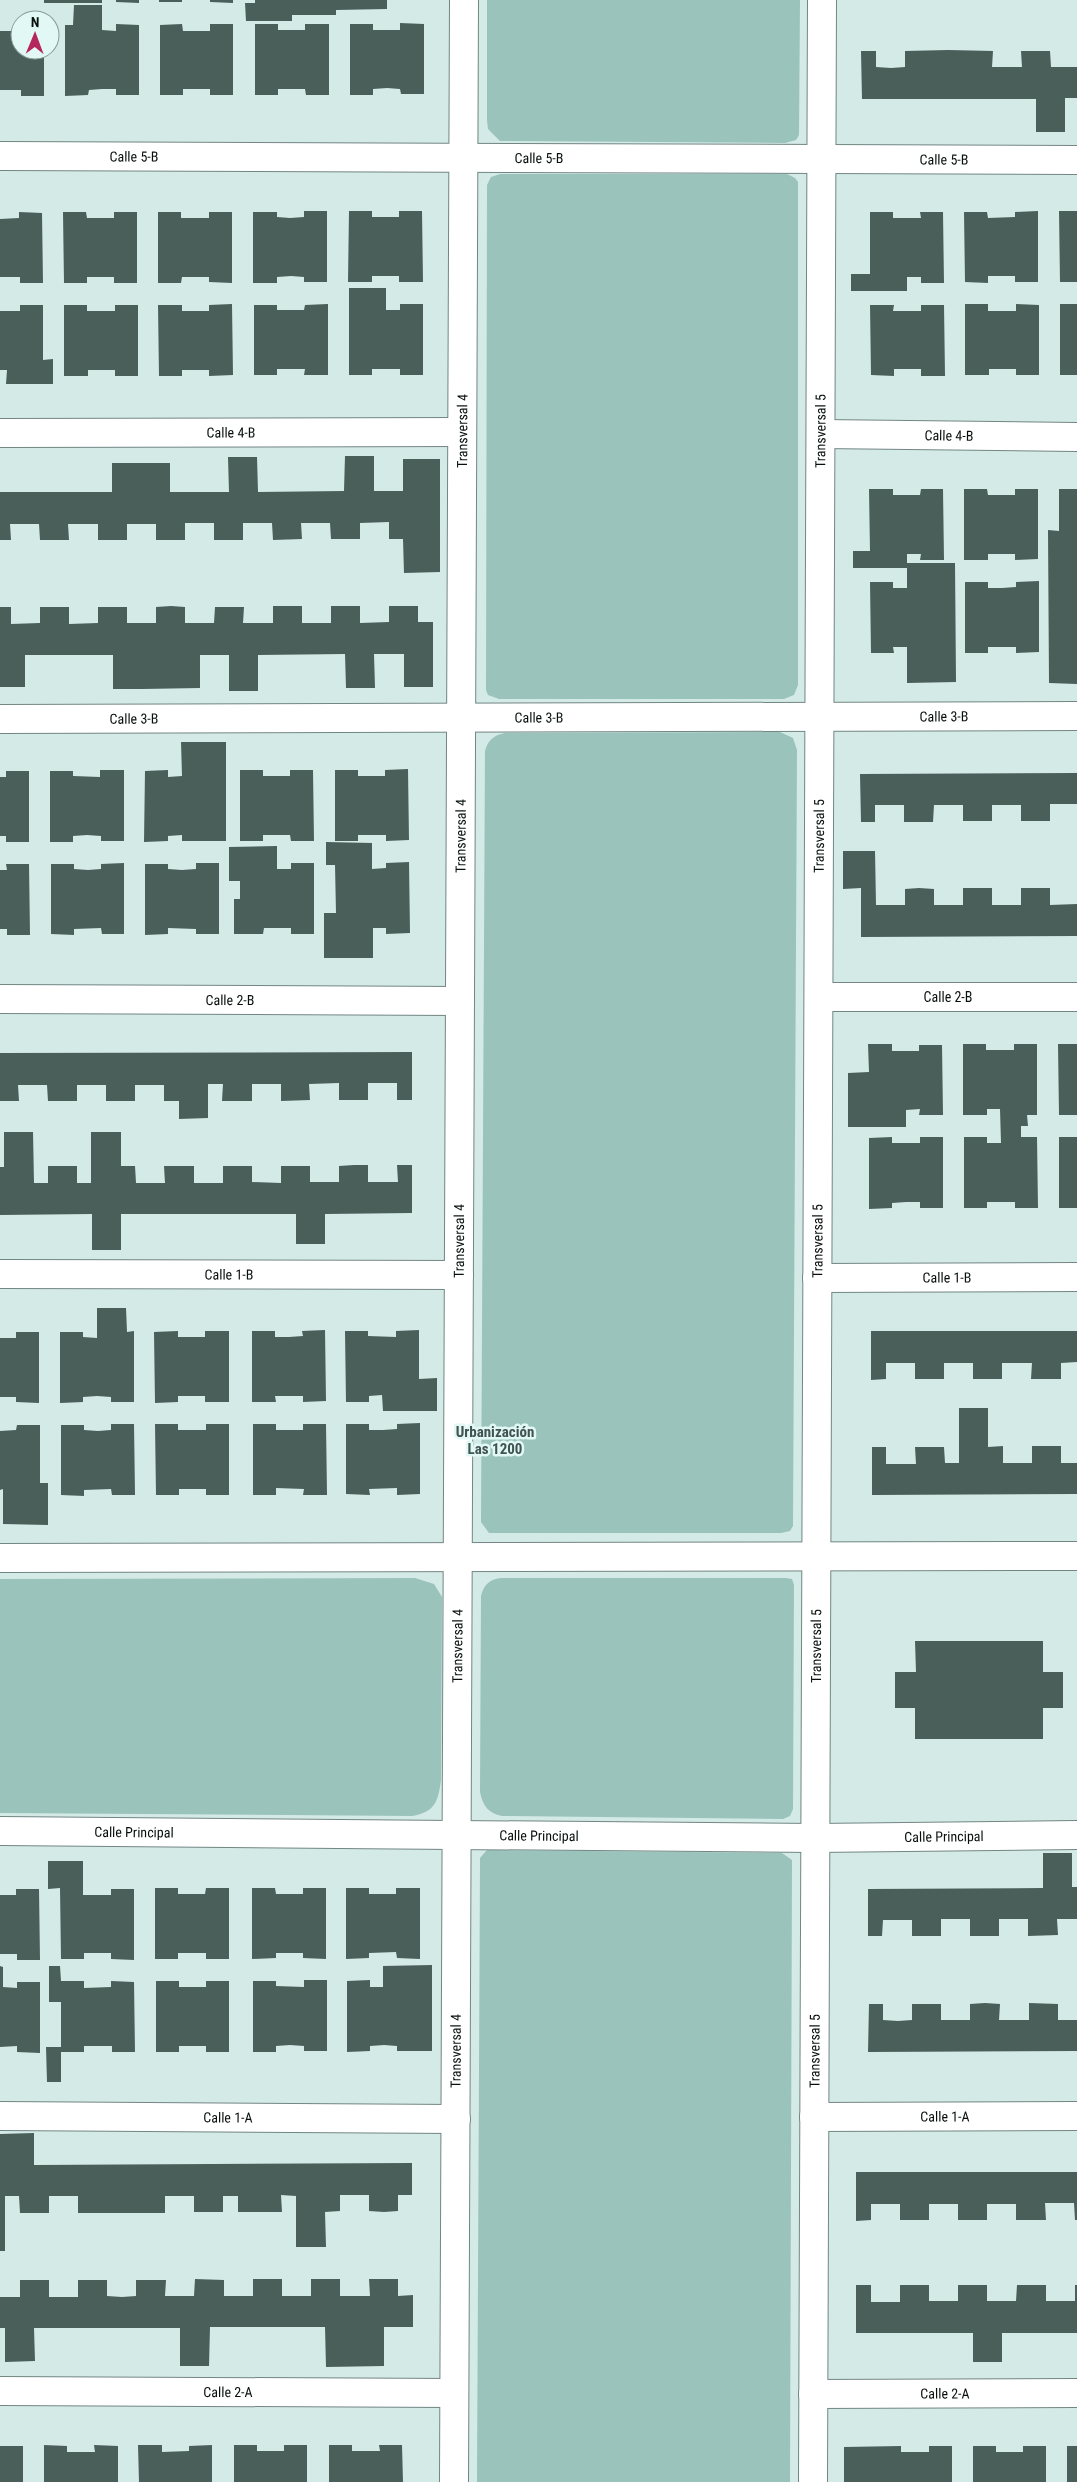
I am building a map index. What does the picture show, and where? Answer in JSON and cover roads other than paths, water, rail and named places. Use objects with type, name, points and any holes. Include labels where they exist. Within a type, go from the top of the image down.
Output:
[{"type":"street","name":"Transversal 4","points":[[454,2482],[464,0]]},
{"type":"street","name":"Transversal 5","points":[[813,2482],[822,0]]},
{"type":"street","name":"Calle 5-B","points":[[0,156],[1077,160]]},
{"type":"street","name":"Calle 4-B","points":[[0,433],[462,432]]},
{"type":"street","name":"Calle 4-B","points":[[821,434],[1077,437]]},
{"type":"street","name":"Calle 3-B","points":[[0,719],[1077,716]]},
{"type":"street","name":"Calle 2-B","points":[[819,997],[1077,997]]},
{"type":"street","name":"Calle 2-B","points":[[0,1000],[460,1001]]},
{"type":"street","name":"Calle 1-B","points":[[0,1274],[459,1275]]},
{"type":"street","name":"Calle 1-B","points":[[818,1278],[1077,1277]]},
{"type":"street","points":[[0,1558],[1077,1556]]},
{"type":"street","name":"Calle Principal","points":[[0,1831],[815,1838],[1077,1835]]},
{"type":"street","name":"Calle 1-A","points":[[0,2116],[456,2119]]},
{"type":"street","name":"Calle 1-A","points":[[814,2117],[1077,2116]]},
{"type":"street","name":"Calle 2-A","points":[[0,2392],[454,2393]]},
{"type":"street","name":"Calle 2-A","points":[[813,2394],[1077,2393]]},
{"type":"district","name":"Urbanización Las 1200","points":[[495,1440]]}]
